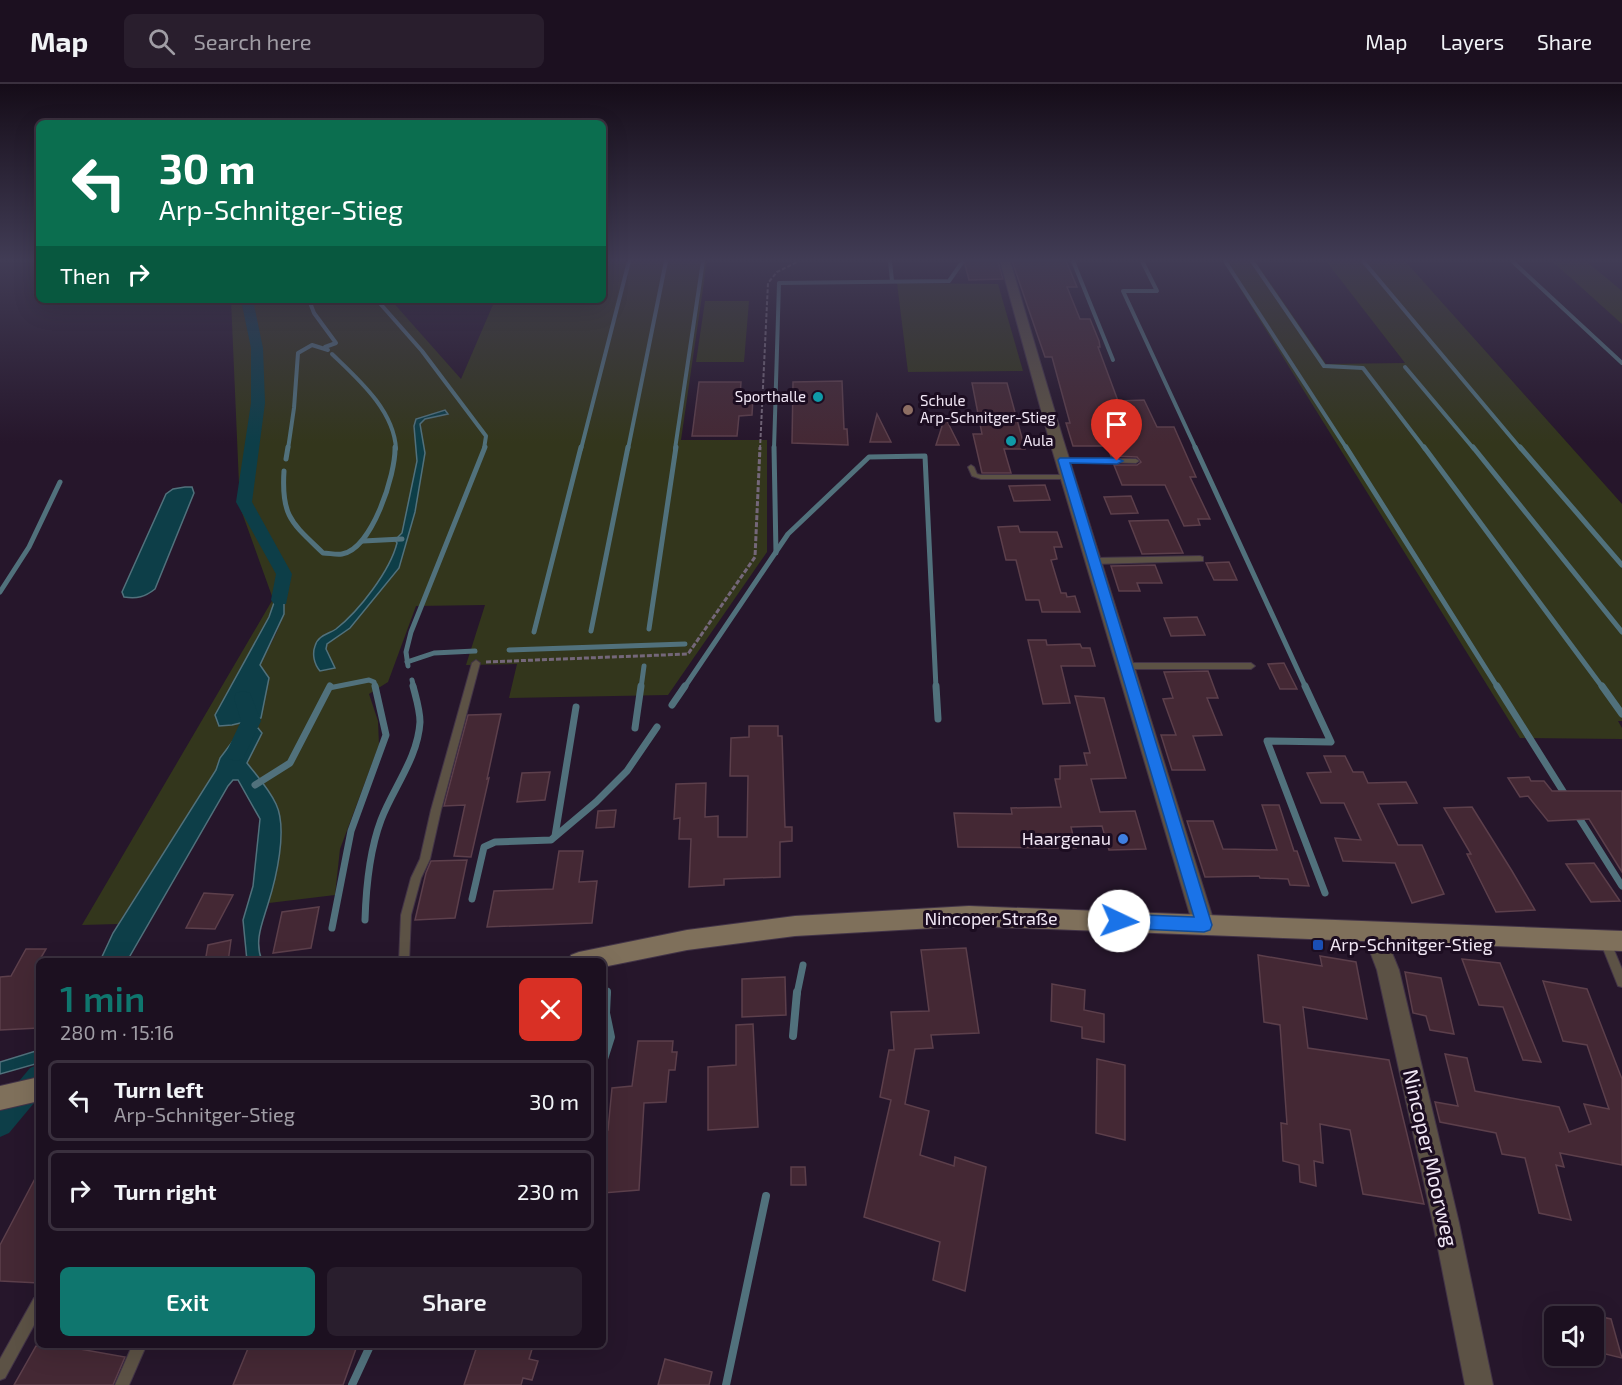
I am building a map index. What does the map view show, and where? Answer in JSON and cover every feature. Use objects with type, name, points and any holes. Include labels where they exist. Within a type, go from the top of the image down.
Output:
[{"type":"main road","name":"Nincoper Straße","points":[[600,958],[721,935],[795,926],[969,916],[1613,941]]},
{"type":"main road","points":[[0,1098],[36,1090]]},
{"type":"street","points":[[1023,322],[1204,925]]},
{"type":"street","name":"Nincoper Moorweg","points":[[1374,933],[1391,982],[1446,1223],[1479,1385]]},
{"type":"lane","points":[[1064,460],[1136,461]]},
{"type":"lane","points":[[971,466],[974,475],[981,477],[1069,477]]},
{"type":"lane","points":[[1095,561],[1200,559]]},
{"type":"lane","points":[[404,958],[406,915],[416,878],[425,858],[476,663]]},
{"type":"lane","points":[[1126,666],[1251,666]]},
{"type":"lane","points":[[1613,941],[1622,982]]},
{"type":"lane","points":[[0,1373],[36,1308]]},
{"type":"lane","points":[[122,1385],[138,1348]]},
{"type":"path","points":[[476,663],[688,654],[755,557],[766,322]]},
{"type":"shaded area","points":[[232,322],[410,322],[461,379],[486,322],[698,322],[681,440],[767,440],[767,552],[668,695],[509,698],[517,664],[466,665],[485,605],[416,606],[388,682],[369,694],[378,721],[379,745],[340,849],[335,895],[269,903],[279,851],[259,779],[247,763],[262,733],[220,758],[216,770],[118,924],[82,925],[273,599],[240,507]],"holes":[[[283,576],[285,596],[276,634],[266,652],[215,715],[269,617]]]},
{"type":"shaded area","points":[[702,322],[747,322],[744,362],[696,362]]},
{"type":"shaded area","points":[[902,322],[1009,322],[1023,371],[908,372]]},
{"type":"shaded area","points":[[1261,322],[1297,322],[1326,364],[1405,363],[1373,322],[1459,322],[1622,504],[1622,721],[1618,721],[1622,728],[1622,739],[1520,738]]},
{"type":"shaded area","points":[[445,410],[448,414],[425,419],[420,424],[425,453],[415,512],[399,568],[350,628],[327,644],[326,649],[335,668],[320,671],[314,656],[316,642],[336,629],[364,601],[388,566],[397,543],[395,540],[402,533],[417,461],[414,426],[416,419]]},
{"type":"shaded area","points":[[192,487],[194,493],[155,589],[141,597],[124,597],[122,592],[166,494],[173,489]]},
{"type":"shaded area","points":[[284,574],[284,614],[260,665],[269,678],[261,718],[219,726],[215,715],[269,617]]},
{"type":"shaded area","points":[[258,728],[262,733],[247,763],[273,798],[281,827],[280,854],[260,932],[261,958],[247,958],[243,920],[253,886],[260,819],[238,780],[233,780],[129,958],[101,958],[113,933],[216,770],[220,758],[239,733]]},
{"type":"shaded area","points":[[36,1051],[36,1064],[0,1074],[0,1062]]},
{"type":"building","points":[[1033,322],[1091,322],[1118,401],[1144,400],[1157,427],[1174,427],[1196,477],[1190,477],[1210,519],[1198,519],[1200,525],[1184,526],[1165,485],[1122,485],[1114,465],[1137,465],[1141,462],[1137,457],[1111,456],[1107,446],[1073,446],[1066,423],[1070,423],[1052,357],[1045,357]]},
{"type":"building","points":[[842,381],[844,429],[847,429],[848,445],[792,443],[793,382]]},
{"type":"building","points":[[699,382],[741,382],[740,397],[753,397],[752,415],[739,416],[737,436],[692,436]]},
{"type":"building","points":[[972,383],[1007,383],[1025,449],[1004,449],[1011,473],[982,473],[973,434],[982,434]]},
{"type":"building","points":[[877,414],[891,442],[870,442]]},
{"type":"building","points":[[945,417],[959,445],[936,445]]},
{"type":"building","points":[[1045,485],[1050,500],[1014,501],[1009,486]]},
{"type":"building","points":[[1131,496],[1138,513],[1111,514],[1104,497]]},
{"type":"building","points":[[1168,520],[1183,553],[1142,554],[1129,521]]},
{"type":"building","points":[[1018,526],[1020,532],[1057,532],[1062,547],[1054,547],[1057,559],[1051,560],[1061,593],[1066,593],[1067,597],[1075,596],[1080,612],[1042,612],[1039,600],[1026,600],[1016,560],[1006,560],[998,527]]},
{"type":"building","points":[[1229,562],[1237,580],[1214,580],[1206,563]]},
{"type":"building","points":[[1155,565],[1162,583],[1137,583],[1140,591],[1119,591],[1111,566]]},
{"type":"building","points":[[1197,617],[1205,635],[1171,636],[1164,618]]},
{"type":"building","points":[[1028,640],[1046,640],[1047,645],[1080,644],[1082,648],[1090,648],[1095,666],[1061,666],[1070,703],[1043,704]]},
{"type":"building","points":[[1284,663],[1297,689],[1280,689],[1268,664]]},
{"type":"building","points":[[1208,671],[1218,698],[1207,698],[1222,735],[1193,736],[1205,770],[1172,770],[1161,735],[1176,735],[1163,699],[1173,698],[1164,672]]},
{"type":"building","points":[[1075,696],[1104,698],[1126,778],[1091,779],[1100,812],[1135,811],[1146,849],[1109,850],[1102,826],[1071,827],[1076,848],[958,847],[954,813],[1012,814],[1011,808],[1061,807],[1055,779],[1060,779],[1060,766],[1087,765],[1084,753],[1090,753]]},
{"type":"building","points":[[501,714],[471,857],[454,856],[465,805],[444,806],[468,715]]},
{"type":"building","points":[[749,726],[778,726],[778,736],[782,736],[785,827],[792,827],[792,841],[780,842],[780,877],[724,879],[724,885],[689,887],[691,839],[679,839],[680,818],[674,819],[676,784],[706,783],[705,817],[718,816],[718,837],[747,837],[748,776],[730,776],[731,738],[749,737]]},
{"type":"building","points":[[1324,756],[1345,756],[1353,772],[1363,772],[1368,783],[1406,782],[1417,803],[1378,804],[1398,845],[1422,845],[1444,894],[1412,903],[1395,863],[1343,861],[1335,838],[1361,840],[1344,803],[1321,803],[1307,773],[1331,772]]},
{"type":"building","points":[[550,772],[545,800],[517,802],[522,773]]},
{"type":"building","points":[[1529,777],[1531,781],[1544,781],[1552,791],[1622,791],[1622,872],[1589,819],[1548,821],[1528,796],[1520,797],[1508,778]]},
{"type":"building","points":[[1262,805],[1279,805],[1294,851],[1297,851],[1309,886],[1290,885],[1288,879],[1260,878],[1259,876],[1205,877],[1187,821],[1213,821],[1223,849],[1277,850]]},
{"type":"building","points":[[1472,807],[1535,910],[1496,912],[1467,854],[1471,854],[1444,808]]},
{"type":"building","points":[[616,810],[614,827],[596,828],[598,811]]},
{"type":"building","points":[[559,851],[583,851],[579,882],[597,881],[592,923],[487,927],[494,891],[553,889]]},
{"type":"building","points":[[467,860],[455,918],[415,920],[431,861]]},
{"type":"building","points":[[1594,863],[1620,901],[1591,902],[1566,864]]},
{"type":"building","points":[[204,893],[233,895],[215,929],[186,928]]},
{"type":"building","points":[[319,907],[311,948],[273,953],[282,912]]},
{"type":"building","points":[[231,940],[229,958],[206,958],[208,945]]},
{"type":"building","points":[[966,948],[979,1033],[931,1035],[933,1048],[915,1049],[905,1104],[929,1111],[920,1155],[954,1166],[955,1157],[986,1167],[965,1291],[933,1280],[940,1242],[864,1217],[891,1100],[880,1097],[889,1050],[894,1050],[891,1012],[929,1011],[921,950]]},
{"type":"building","points":[[26,949],[46,949],[41,958],[36,958],[36,1028],[0,1030],[0,977],[11,976]]},
{"type":"building","points":[[1258,955],[1322,966],[1320,956],[1356,962],[1367,1019],[1303,1007],[1308,1048],[1389,1060],[1424,1204],[1363,1194],[1350,1130],[1320,1124],[1323,1163],[1314,1161],[1316,1186],[1300,1182],[1299,1165],[1283,1161],[1281,1123],[1287,1124],[1280,1025],[1264,1022]]},
{"type":"building","points":[[1462,959],[1500,963],[1541,1062],[1523,1060],[1503,1007],[1479,1005]]},
{"type":"building","points":[[1405,972],[1441,978],[1454,1034],[1430,1030],[1426,1016],[1413,1013]]},
{"type":"building","points":[[785,977],[786,1015],[742,1017],[742,979]]},
{"type":"building","points":[[1543,981],[1587,989],[1622,1079],[1622,1165],[1560,1153],[1564,1167],[1556,1165],[1571,1220],[1539,1213],[1525,1158],[1502,1154],[1496,1133],[1440,1122],[1435,1102],[1458,1106],[1445,1054],[1467,1058],[1475,1091],[1559,1107],[1569,1132],[1591,1124],[1584,1104],[1609,1109],[1587,1045],[1563,1041]]},
{"type":"building","points":[[1052,984],[1085,990],[1084,1010],[1104,1014],[1104,1042],[1082,1038],[1082,1027],[1051,1021]]},
{"type":"building","points":[[753,1024],[758,1127],[708,1130],[708,1067],[736,1065],[736,1025]]},
{"type":"building","points":[[638,1041],[673,1041],[672,1052],[677,1052],[675,1070],[669,1070],[666,1102],[644,1103],[639,1190],[606,1193],[606,1130],[608,1130],[612,1088],[632,1086]]},
{"type":"building","points":[[1097,1059],[1125,1065],[1125,1140],[1096,1133]]},
{"type":"building","points":[[791,1167],[805,1167],[806,1185],[791,1185]]},
{"type":"building","points":[[36,1177],[36,1283],[0,1281],[0,1245]]},
{"type":"building","points":[[1604,1317],[1611,1319],[1622,1358],[1604,1354]]},
{"type":"building","points":[[36,1346],[36,1348],[74,1348],[125,1357],[113,1385],[14,1385]]},
{"type":"building","points":[[248,1348],[356,1348],[343,1385],[233,1385]]},
{"type":"building","points":[[476,1348],[532,1348],[529,1359],[538,1361],[532,1380],[523,1378],[521,1385],[464,1385]]},
{"type":"building","points":[[665,1359],[712,1372],[709,1385],[658,1385]]},
{"type":"waterway","points":[[252,322],[257,348],[258,403],[244,502],[284,574],[280,600]]},
{"type":"waterway","points":[[320,322],[336,343],[325,347]]},
{"type":"waterway","points":[[396,322],[422,351],[486,436],[484,449]]},
{"type":"waterway","points":[[581,449],[613,322]]},
{"type":"waterway","points":[[628,449],[654,322]]},
{"type":"waterway","points":[[675,449],[694,322]]},
{"type":"waterway","points":[[774,448],[778,322]]},
{"type":"waterway","points":[[1098,322],[1113,360]]},
{"type":"waterway","points":[[1137,322],[1196,449]]},
{"type":"waterway","points":[[1264,322],[1347,449]]},
{"type":"waterway","points":[[1294,322],[1324,366],[1363,368],[1425,449]]},
{"type":"waterway","points":[[1414,322],[1521,449]]},
{"type":"waterway","points":[[1577,322],[1622,363]]},
{"type":"waterway","points":[[288,449],[298,353],[312,345],[328,350]]},
{"type":"waterway","points":[[332,354],[382,408],[394,435],[396,449]]},
{"type":"waterway","points":[[1405,367],[1474,449]]},
{"type":"waterway","points":[[286,459],[288,447]]},
{"type":"waterway","points":[[284,471],[284,499],[296,526],[323,553],[342,554],[353,549],[363,539],[380,509],[387,491],[395,447]]},
{"type":"waterway","points":[[407,662],[406,652],[411,632],[485,447]]},
{"type":"waterway","points":[[534,632],[581,447]]},
{"type":"waterway","points":[[591,631],[628,447]]},
{"type":"waterway","points":[[649,629],[676,447]]},
{"type":"waterway","points":[[1195,447],[1306,688]]},
{"type":"waterway","points":[[1346,447],[1498,688]]},
{"type":"waterway","points":[[1424,447],[1603,688]]},
{"type":"waterway","points":[[1473,447],[1622,632]]},
{"type":"waterway","points":[[1520,447],[1622,565]]},
{"type":"waterway","points":[[774,448],[776,552]]},
{"type":"waterway","points":[[776,552],[788,534],[869,457],[925,456],[936,688]]},
{"type":"waterway","points":[[0,592],[29,547],[60,482]]},
{"type":"waterway","points":[[363,541],[402,539]]},
{"type":"waterway","points":[[684,688],[776,552]]},
{"type":"waterway","points":[[509,650],[685,644]]},
{"type":"waterway","points":[[407,662],[434,653],[475,651]]},
{"type":"waterway","points":[[407,662],[408,666]]},
{"type":"waterway","points":[[641,688],[644,666]]},
{"type":"waterway","points":[[329,688],[369,680],[374,682],[376,688]]},
{"type":"waterway","points":[[412,680],[414,688]]},
{"type":"waterway","points":[[255,785],[290,763],[330,686]]},
{"type":"waterway","points":[[332,928],[351,831],[386,735],[375,686]]},
{"type":"waterway","points":[[365,920],[369,870],[377,832],[386,808],[410,760],[418,735],[420,718],[413,686]]},
{"type":"waterway","points":[[635,728],[641,686]]},
{"type":"waterway","points":[[672,705],[685,686]]},
{"type":"waterway","points":[[936,686],[938,719]]},
{"type":"waterway","points":[[1305,686],[1331,742],[1267,741],[1325,893]]},
{"type":"waterway","points":[[1497,686],[1566,796]]},
{"type":"waterway","points":[[1602,686],[1622,714]]},
{"type":"waterway","points":[[236,753],[251,721],[243,698]]},
{"type":"waterway","points":[[555,836],[576,707]]},
{"type":"waterway","points":[[472,899],[484,847],[495,842],[551,840],[596,802],[627,771],[657,727]]},
{"type":"waterway","points":[[1576,813],[1622,886]]},
{"type":"waterway","points":[[797,994],[803,965]]},
{"type":"waterway","points":[[606,1013],[607,992]]},
{"type":"waterway","points":[[793,1036],[797,992]]},
{"type":"waterway","points":[[606,1013],[611,1037],[606,1053]]},
{"type":"waterway","points":[[0,1124],[36,1081]]},
{"type":"waterway","points":[[726,1385],[766,1196]]},
{"type":"waterway","points":[[352,1385],[369,1348]]},
{"type":"place","name":"Sporthalle","points":[[818,397]]},
{"type":"place","name":"Schule Arp-Schnitger-Stieg","points":[[908,410]]},
{"type":"place","name":"Aula","points":[[1011,441]]},
{"type":"place","name":"Haargenau","points":[[1123,839]]},
{"type":"place","name":"Arp-Schnitger-Stieg","points":[[1318,945]]},
{"type":"route","points":[[1117,461],[1064,460],[1204,925],[1119,921]]}]
